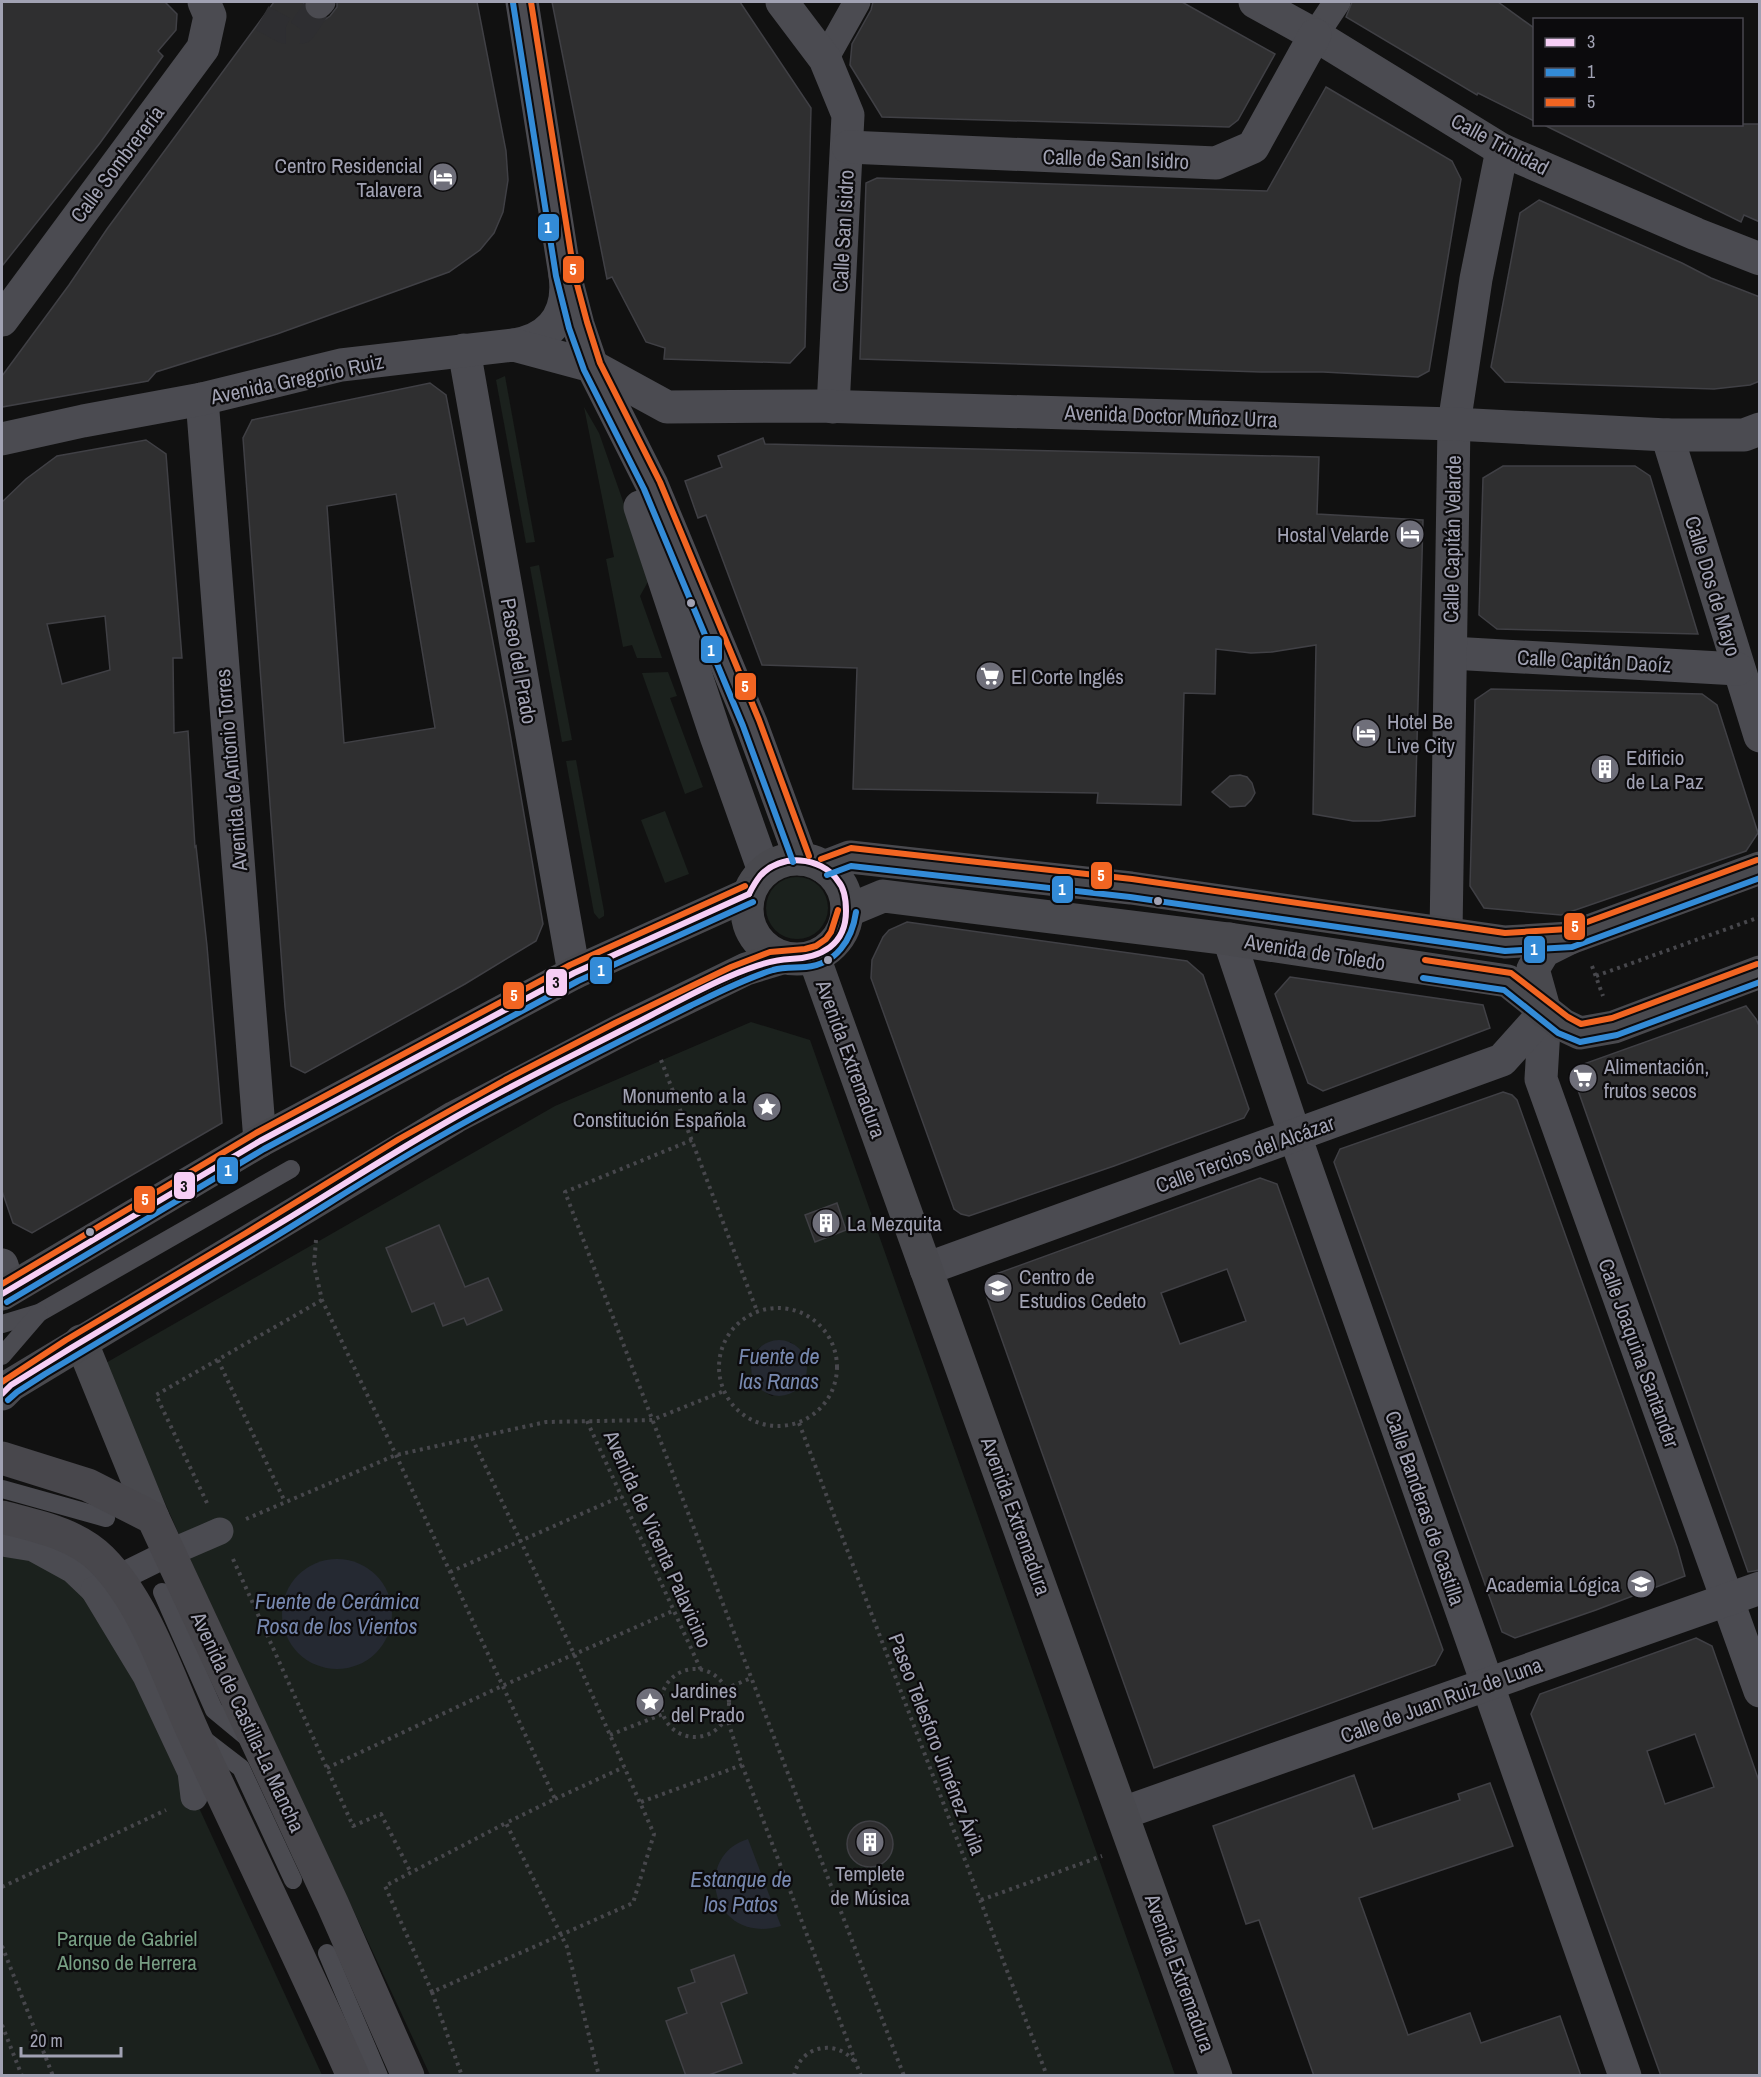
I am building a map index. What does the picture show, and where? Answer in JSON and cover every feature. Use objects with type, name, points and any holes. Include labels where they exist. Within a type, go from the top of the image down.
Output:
[{"type":"main road","name":"Avenida de Toledo","points":[[812,863],[850,857],[1131,888],[1505,942],[1575,936],[1760,868]]},
{"type":"main road","points":[[4,1283],[260,1141],[574,973],[757,883],[785,860],[812,863],[834,876],[846,898],[847,911]]},
{"type":"main road","points":[[757,883],[747,918],[753,933],[762,945],[798,957]]},
{"type":"main road","name":"Avenida de Toledo","points":[[847,911],[883,896],[1229,939],[1508,981],[1545,1012],[1563,1025],[1580,1033],[1614,1027],[1760,972]]},
{"type":"main road","name":"Avenida Extremadura","points":[[847,911],[845,924],[836,942],[826,950],[798,957],[926,1269],[1216,2076]]},
{"type":"main road","points":[[1545,1012],[1533,969],[1544,951],[1575,936]]},
{"type":"main road","points":[[2,1394],[11,1384],[81,1341],[455,1117],[746,969],[798,957]]},
{"type":"main road","points":[[81,1341],[153,1518]]},
{"type":"main road","points":[[2,1458],[88,1485],[153,1518]]},
{"type":"main road","points":[[2,1517],[56,1532],[92,1551],[107,1584],[155,1643],[353,2076]]},
{"type":"main road","name":"Avenida de Castilla-La Mancha","points":[[153,1518],[333,1905],[408,2076]]},
{"type":"street","name":"Calle Sombrerería","points":[[2,320],[203,48],[210,16],[204,2]]},
{"type":"street","points":[[522,2],[565,275],[578,325],[716,736],[757,883]]},
{"type":"street","name":"Calle San Isidro","points":[[782,2],[825,59],[848,115],[832,407]]},
{"type":"street","points":[[825,59],[857,2]]},
{"type":"street","name":"Calle Trinidad","points":[[1255,2],[1315,35],[1502,150],[1696,234],[1760,259]]},
{"type":"street","points":[[1315,35],[1337,2]]},
{"type":"street","name":"Calle de San Isidro","points":[[848,147],[1216,163],[1253,147],[1315,35]]},
{"type":"street","name":"Calle Capitán Velarde","points":[[1446,933],[1454,424],[1476,279],[1502,150]]},
{"type":"street","points":[[514,345],[538,338],[556,322],[566,299],[565,275]]},
{"type":"street","name":"Avenida Gregorio Ruiz","points":[[2,439],[202,399],[341,365],[514,345],[592,366]]},
{"type":"street","name":"Paseo del Prado","points":[[464,350],[574,973]]},
{"type":"street","points":[[592,366],[652,485]]},
{"type":"street","name":"Avenida Doctor Muñoz Urra","points":[[592,366],[667,407],[832,407],[1454,424],[1667,435],[1744,435],[1760,429]]},
{"type":"street","name":"Avenida de Antonio Torres","points":[[202,399],[260,1141]]},
{"type":"street","points":[[667,407],[654,409],[646,415],[641,424],[642,458],[751,723],[812,863]]},
{"type":"street","name":"Calle Dos de Mayo","points":[[1667,435],[1760,736]]},
{"type":"street","name":"Calle Capitán Daoíz","points":[[1450,653],[1738,669]]},
{"type":"street","name":"Calle Banderas de Castilla","points":[[1229,939],[1295,1136],[1625,2076]]},
{"type":"street","name":"Calle Tercios del Alcázar","points":[[926,1269],[1502,1060],[1545,1012]]},
{"type":"street","name":"Calle Joaquina Santander","points":[[1545,1012],[1540,1079],[1760,1691]]},
{"type":"street","points":[[107,1584],[220,1531]]},
{"type":"street","points":[[2,1543],[33,1548],[73,1570],[107,1584],[146,1676],[191,1772],[194,1797]]},
{"type":"street","name":"Calle de Juan Ruiz de Luna","points":[[1123,1813],[1760,1588]]},
{"type":"lane","points":[[2,1324],[39,1313],[291,1169]]},
{"type":"lane","points":[[2,1356],[39,1313]]},
{"type":"lane","points":[[2,1489],[106,1518]]},
{"type":"lane","points":[[162,1592],[214,1710],[261,1750]]},
{"type":"lane","points":[[194,1732],[241,1768],[293,1880]]},
{"type":"lane","points":[[327,1953],[379,2076]]},
{"type":"path","points":[[1596,976],[1760,917]]},
{"type":"path","points":[[1575,936],[1596,976],[1614,1027]]},
{"type":"path","points":[[661,1060],[757,1311]]},
{"type":"path","points":[[692,1140],[565,1192],[904,2076]]},
{"type":"path","points":[[316,1243],[314,1265],[322,1300],[555,1799]]},
{"type":"path","points":[[322,1300],[156,1395],[353,1826],[381,1814],[411,1873]]},
{"type":"path","points":[[775,1308],[794,1310],[811,1318],[824,1330],[833,1346],[837,1364],[835,1383],[827,1400],[815,1413],[799,1423],[782,1426],[764,1425],[748,1418],[734,1406],[724,1391],[719,1372],[721,1353],[728,1335],[740,1321],[757,1311],[775,1308]]},
{"type":"path","points":[[218,1360],[285,1502]]},
{"type":"path","points":[[220,1531],[396,1455],[546,1422],[652,1420],[724,1391]]},
{"type":"path","name":"Avenida de Vicenta Palavicino","points":[[587,1421],[701,1670]]},
{"type":"path","name":"Paseo Telesforo Jiménez Ávila","points":[[799,1423],[1047,2076]]},
{"type":"path","points":[[432,1992],[633,1903],[654,1834],[574,1654],[472,1438]]},
{"type":"path","points":[[450,1572],[622,1496]]},
{"type":"path","points":[[327,1768],[502,1686],[675,1610]]},
{"type":"path","points":[[691,1669],[701,1670],[716,1676],[725,1689],[729,1704],[721,1724],[714,1731],[694,1737],[675,1731],[663,1714],[662,1694],[666,1685],[681,1672],[691,1669]]},
{"type":"path","points":[[725,1689],[751,1678]]},
{"type":"path","points":[[610,1735],[663,1714]]},
{"type":"path","points":[[726,1715],[742,1765],[860,2074]]},
{"type":"path","points":[[641,1802],[742,1765]]},
{"type":"path","points":[[462,2076],[432,1992],[385,1886],[506,1823],[624,1767]]},
{"type":"path","points":[[2,1887],[194,1797]]},
{"type":"path","points":[[506,1823],[567,1947],[599,2076]]},
{"type":"path","points":[[981,1900],[1134,1845]]},
{"type":"path","points":[[2,1946],[53,2076]]},
{"type":"path","points":[[2,2025],[22,2076]]},
{"type":"path","points":[[795,2076],[799,2062],[805,2055],[824,2047],[841,2050],[848,2054],[860,2074]]},
{"type":"green space","points":[[505,376],[535,542],[526,543],[496,380]]},
{"type":"green space","points":[[584,407],[599,433],[650,578],[640,596],[662,658],[637,658],[632,645],[623,647],[606,559],[614,557]]},
{"type":"green space","points":[[539,565],[572,740],[562,742],[530,567]]},
{"type":"green space","points":[[668,672],[677,696],[670,698],[703,787],[685,794],[642,673]]},
{"type":"green space","points":[[576,760],[604,911],[604,916],[599,919],[594,913],[566,761]]},
{"type":"green space","points":[[665,811],[689,874],[665,883],[641,820]]},
{"type":"green space","points":[[791,877],[803,877],[819,886],[826,896],[828,908],[826,920],[819,930],[803,939],[791,939],[780,934],[771,925],[766,914],[766,902],[771,891],[780,882]]},
{"type":"green space","name":"Jardines del Prado","points":[[751,1022],[810,1040],[1175,2075],[430,2075],[184,1546],[104,1364],[555,1106]],"holes":[[[790,1342],[799,1350],[804,1359],[806,1370],[803,1382],[772,1396],[755,1380],[752,1373],[752,1359],[755,1352],[762,1346]]]},
{"type":"green space","name":"Parque de Gabriel Alonso de Herrera","points":[[2,1549],[26,1553],[90,1597],[194,1797],[322,2075],[2,2076]]},
{"type":"water","name":"Fuente de las Ranas","points":[[779,1340],[790,1342],[799,1348],[805,1357],[807,1368],[805,1379],[799,1388],[790,1394],[779,1396],[768,1394],[759,1388],[753,1379],[751,1368],[753,1357],[759,1348],[768,1342]]},
{"type":"water","name":"Fuente de Cerámica Rosa de los Vientos","points":[[337,1559],[358,1563],[376,1575],[388,1593],[392,1614],[388,1635],[376,1653],[358,1665],[337,1669],[316,1665],[298,1653],[286,1635],[282,1614],[286,1593],[298,1575],[316,1563]]},
{"type":"water","name":"Estanque de los Patos","points":[[748,1839],[781,1926],[757,1929],[739,1923],[725,1912],[717,1896],[715,1879],[719,1863],[730,1848]]},
{"type":"building","points":[[2,2],[165,2],[177,14],[176,30],[158,51],[163,56],[100,143],[2,266]]},
{"type":"building","points":[[274,2],[304,2],[304,10],[308,16],[316,20],[324,20],[337,7],[337,2],[477,2],[506,151],[508,180],[503,212],[494,233],[480,250],[449,272],[277,334],[156,372],[148,381],[2,407],[2,376]]},
{"type":"building","points":[[552,2],[740,2],[811,108],[805,347],[790,363],[664,359],[665,348],[646,342],[612,277],[607,279]]},
{"type":"building","points":[[873,2],[1182,2],[1275,54],[1238,120],[1229,127],[882,117],[850,65],[852,44]]},
{"type":"building","points":[[1352,2],[1498,2],[1533,27],[1533,120],[1478,93],[1477,95],[1346,17]]},
{"type":"building","points":[[1326,87],[1452,161],[1461,179],[1429,371],[1418,377],[1323,372],[860,359],[866,183],[877,178],[1267,191]]},
{"type":"building","points":[[1743,124],[1760,124],[1760,222],[1744,215],[1741,222],[1546,126],[1743,126]]},
{"type":"building","points":[[1539,200],[1711,278],[1760,297],[1760,381],[1750,385],[1714,389],[1505,382],[1491,367],[1520,213]]},
{"type":"building","points":[[430,383],[446,395],[507,716],[543,924],[536,941],[465,984],[305,1073],[291,1066],[285,1007],[243,438],[252,420]],"holes":[[[396,494],[435,728],[344,743],[327,506]]]},
{"type":"building","points":[[763,438],[765,444],[1319,457],[1317,514],[1423,520],[1415,816],[1379,821],[1353,821],[1313,814],[1316,645],[1251,653],[1216,649],[1215,694],[1184,693],[1181,805],[1097,803],[1098,793],[853,789],[857,668],[762,665],[706,515],[698,518],[685,481],[722,467],[718,456]]},
{"type":"building","points":[[146,440],[166,454],[182,658],[173,658],[174,733],[188,731],[195,847],[207,946],[222,1123],[32,1233],[13,1223],[2,1191],[2,502],[26,479],[57,456]],"holes":[[[105,616],[110,670],[62,684],[47,624]]]},
{"type":"building","points":[[1503,466],[1635,466],[1650,476],[1698,634],[1497,629],[1479,615],[1483,478]]},
{"type":"building","name":"Edificio de La Paz","points":[[1491,689],[1702,694],[1717,705],[1758,833],[1746,851],[1561,915],[1484,908],[1470,886],[1475,700]]},
{"type":"building","points":[[1230,776],[1247,777],[1252,783],[1255,793],[1245,806],[1230,807],[1212,792]]},
{"type":"building","points":[[907,922],[1187,961],[1203,975],[1249,1109],[1244,1118],[969,1216],[961,1214],[954,1209],[871,978],[872,960],[883,937],[889,930]]},
{"type":"building","points":[[1290,977],[1483,1005],[1490,1028],[1323,1091],[1308,1083],[1275,994]]},
{"type":"building","points":[[1746,1006],[1760,1028],[1760,1570],[1748,1572],[1573,1076],[1578,1066]]},
{"type":"building","points":[[1503,1092],[1512,1095],[1517,1100],[1677,1547],[1685,1576],[1515,1638],[1502,1632],[1334,1162],[1340,1149]]},
{"type":"building","points":[[1260,1178],[1277,1184],[1443,1650],[1435,1665],[1154,1768],[986,1295],[989,1280],[996,1274]],"holes":[[[1227,1269],[1246,1321],[1180,1344],[1161,1293]]]},
{"type":"building","name":"La Mezquita","points":[[837,1203],[846,1230],[815,1242],[805,1215]]},
{"type":"building","points":[[439,1225],[465,1287],[488,1278],[502,1310],[467,1325],[464,1318],[443,1326],[434,1303],[412,1312],[386,1248]]},
{"type":"building","points":[[1696,1638],[1712,1646],[1760,1784],[1760,2076],[1661,2076],[1531,1714],[1540,1694]],"holes":[[[1695,1734],[1714,1787],[1665,1804],[1647,1751]]]},
{"type":"building","points":[[1354,1775],[1373,1829],[1460,1800],[1458,1794],[1490,1783],[1513,1846],[1359,1898],[1408,2035],[1470,2013],[1481,2043],[1560,2016],[1581,2076],[1314,2076],[1259,1920],[1246,1924],[1213,1826]]},
{"type":"building","name":"Templete de Música","points":[[870,1821],[886,1828],[893,1844],[886,1860],[870,1867],[854,1860],[847,1844],[854,1828]]},
{"type":"building","points":[[734,1955],[747,1993],[721,2003],[742,2063],[706,2076],[686,2076],[666,2021],[687,2013],[678,1988],[695,1982],[691,1970]]},
{"type":"tunnel","points":[[262,18],[284,30],[302,30],[319,5]]},
{"type":"transit line","name":"5","points":[[531,2],[574,273],[600,363],[660,482],[759,720],[809,856]]},
{"type":"transit line","name":"1","points":[[513,3],[556,276],[569,328],[584,370],[644,489],[743,726],[793,862]]},
{"type":"transit line","name":"5","points":[[821,859],[851,848],[1132,879],[1505,933],[1568,929],[1757,860]]},
{"type":"transit line","name":"3","points":[[2,1394],[11,1385],[71,1348],[489,1099],[733,975],[773,961],[812,956],[830,947],[842,933],[846,911],[844,891],[831,873],[821,866],[800,861],[778,864],[760,876],[749,894]]},
{"type":"transit line","name":"1","points":[[827,875],[851,866],[1130,897],[1505,951],[1572,947],[1760,878]]},
{"type":"transit line","name":"5","points":[[2,1284],[256,1133],[570,965],[745,886]]},
{"type":"transit line","name":"3","points":[[2,1294],[260,1141],[574,973],[749,894]]},
{"type":"transit line","name":"1","points":[[7,1302],[264,1149],[578,981],[753,902]]},
{"type":"transit line","name":"5","points":[[2,1382],[66,1340],[399,1139],[505,1080],[731,967],[770,952],[816,946],[831,932],[838,910]]},
{"type":"transit line","name":"1","points":[[8,1400],[45,1374],[392,1164],[562,1070],[741,982],[773,970],[806,967],[826,961],[834,956],[846,941],[856,912]]},
{"type":"transit line","name":"5","points":[[1425,960],[1511,973],[1568,1017],[1581,1024],[1612,1018],[1757,964]]},
{"type":"transit line","name":"1","points":[[1423,978],[1504,990],[1558,1033],[1580,1042],[1617,1035],[1760,982]]},
{"type":"place","name":"Centro Residencial Talavera","points":[[443,177]]},
{"type":"place","name":"Hostal Velarde","points":[[1410,534]]},
{"type":"place","name":"El Corte Inglés","points":[[990,676]]},
{"type":"place","name":"Hotel Be Live City","points":[[1366,733]]},
{"type":"place","name":"Edificio de La Paz","points":[[1605,769]]},
{"type":"place","name":"Alimentación, frutos secos","points":[[1583,1078]]},
{"type":"place","name":"Monumento a la Constitución Española","points":[[767,1107]]},
{"type":"place","name":"La Mezquita","points":[[826,1223]]},
{"type":"place","name":"Centro de Estudios Cedeto","points":[[998,1288]]},
{"type":"place","name":"Academia Lógica","points":[[1641,1584]]},
{"type":"place","name":"Jardines del Prado","points":[[650,1702]]},
{"type":"place","name":"Templete de Música","points":[[870,1842]]}]
